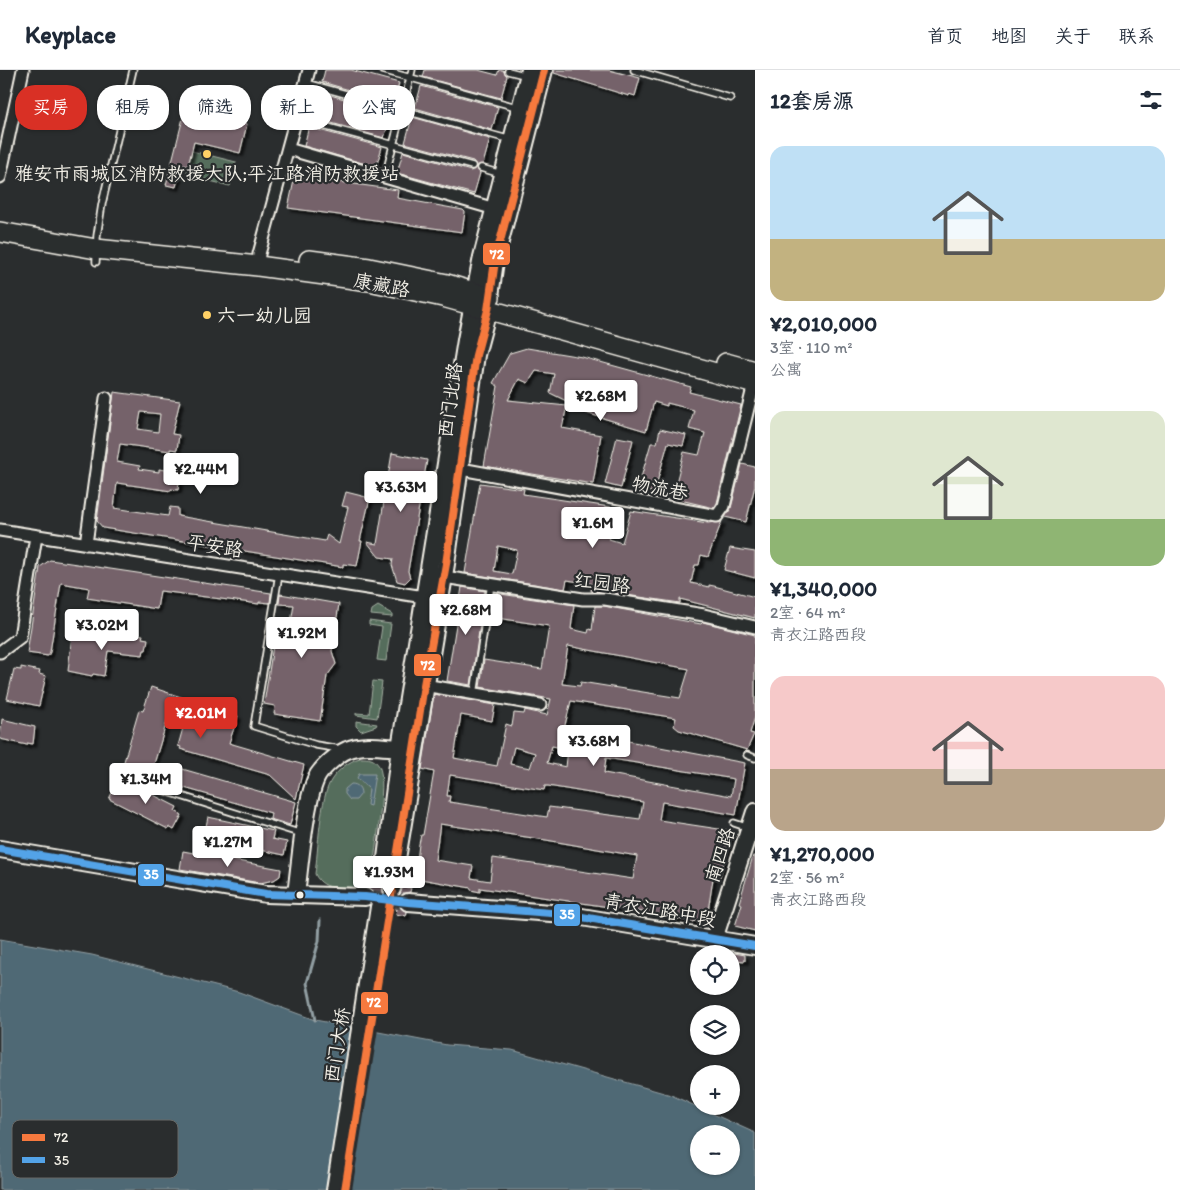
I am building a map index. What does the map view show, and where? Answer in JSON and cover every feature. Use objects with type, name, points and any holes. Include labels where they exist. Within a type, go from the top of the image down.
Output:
[{"type":"main road","name":"西门北路","points":[[529,73],[494,209],[481,302],[461,469],[444,576],[387,888],[400,748],[424,597],[481,302],[495,260],[544,70]]},
{"type":"main road","name":"康藏路","points":[[0,222],[96,249]]},
{"type":"main road","name":"康藏路","points":[[0,232],[96,249],[369,268],[447,284],[481,302],[754,380]]},
{"type":"main road","points":[[296,894],[310,800],[318,775],[335,758],[347,750],[363,746],[400,748]]},
{"type":"main road","name":"南四路","points":[[714,939],[742,826],[755,812]]},
{"type":"main road","points":[[0,848],[266,894],[365,897]]},
{"type":"main road","name":"青衣江路中段","points":[[408,902],[564,914],[755,946]]},
{"type":"main road","name":"西门大桥","points":[[335,1190],[384,907],[345,1190]]},
{"type":"street","points":[[0,178],[23,70]]},
{"type":"street","points":[[306,84],[309,70]]},
{"type":"street","points":[[258,260],[293,130]]},
{"type":"street","points":[[288,149],[494,209]]},
{"type":"street","name":"物流巷","points":[[461,469],[717,519],[724,506],[754,380]]},
{"type":"street","points":[[86,544],[106,398]]},
{"type":"street","name":"平安路","points":[[0,530],[424,597]]},
{"type":"street","points":[[0,652],[20,637],[36,536]]},
{"type":"street","name":"红园路","points":[[444,576],[704,615],[755,628]]},
{"type":"street","points":[[424,685],[540,706]]},
{"type":"lane","points":[[96,249],[133,70]]},
{"type":"lane","points":[[382,70],[520,108]]},
{"type":"lane","points":[[408,85],[412,70]]},
{"type":"lane","points":[[634,70],[730,98]]},
{"type":"lane","points":[[508,71],[529,73]]},
{"type":"lane","points":[[306,84],[343,94]]},
{"type":"lane","points":[[415,114],[512,140]]},
{"type":"lane","points":[[333,128],[472,166]]},
{"type":"lane","points":[[385,177],[397,130]]},
{"type":"lane","points":[[481,168],[504,175]]},
{"type":"lane","points":[[279,574],[254,726],[316,745],[347,750]]},
{"type":"lane","points":[[474,694],[491,584]]},
{"type":"lane","points":[[747,755],[755,758]]},
{"type":"lane","points":[[159,789],[304,835]]},
{"type":"green space","points":[[192,151],[236,162],[230,186],[186,175]]},
{"type":"green space","points":[[378,606],[392,614],[392,617],[371,615],[372,610]]},
{"type":"green space","points":[[369,621],[391,624],[386,661],[377,660],[382,627],[369,625]]},
{"type":"green space","points":[[373,681],[382,682],[377,718],[356,715],[356,713],[369,714]]},
{"type":"green space","points":[[356,721],[377,724],[361,731],[356,726]]},
{"type":"green space","points":[[360,758],[369,758],[379,766],[382,787],[371,882],[367,882],[366,891],[330,887],[319,880],[315,874],[322,810],[328,787],[341,769]]},
{"type":"water","points":[[359,774],[375,774],[370,806],[367,805],[369,789],[357,778]]},
{"type":"water","points":[[351,784],[359,787],[360,790],[361,794],[356,800],[350,800],[345,794],[345,789]]},
{"type":"water","points":[[0,939],[92,955],[239,992],[315,1020],[447,1045],[512,1050],[671,1095],[690,1104],[690,1115],[715,1115],[737,1125],[690,1125],[690,1175],[740,1175],[740,1126],[755,1133],[755,1190],[0,1190]]},
{"type":"pier","points":[[353,1025],[378,1029],[352,1190],[327,1190]]},
{"type":"building","points":[[325,70],[351,70],[399,83],[398,85],[343,85],[343,88],[322,82]]},
{"type":"building","points":[[425,70],[478,70],[497,75],[499,70],[503,70],[507,76],[501,98],[423,77]]},
{"type":"building","points":[[554,70],[609,70],[640,78],[635,96],[629,94],[629,96],[554,73]]},
{"type":"building","points":[[421,86],[498,107],[492,130],[415,108]]},
{"type":"building","points":[[333,96],[343,99],[343,126],[333,123]]},
{"type":"building","points":[[415,118],[490,139],[483,164],[477,167],[473,161],[405,143],[408,130],[415,130]]},
{"type":"building","points":[[180,130],[246,130],[240,153],[194,142],[188,166],[181,165],[176,187],[166,185]]},
{"type":"building","points":[[308,130],[319,130],[382,147],[376,167],[304,146]]},
{"type":"building","points":[[356,130],[386,130],[384,138]]},
{"type":"building","points":[[403,152],[471,171],[476,167],[480,173],[474,194],[397,173]]},
{"type":"building","points":[[295,176],[398,190],[397,198],[463,210],[465,212],[462,232],[288,208]]},
{"type":"building","points":[[527,348],[582,357],[691,387],[689,392],[741,405],[717,503],[714,508],[672,498],[684,452],[699,455],[705,433],[689,429],[694,410],[667,403],[667,406],[654,402],[646,431],[586,413],[587,411],[550,393],[554,374],[536,371],[528,383],[519,379],[508,400],[567,406],[562,428],[601,435],[593,484],[484,466],[498,386],[493,383],[510,353]]},
{"type":"building","points":[[114,392],[180,401],[172,434],[179,435],[177,450],[170,449],[170,451],[120,444],[117,462],[140,466],[139,469],[159,472],[159,469],[173,471],[173,474],[180,475],[178,490],[171,489],[171,491],[117,483],[114,508],[168,516],[170,507],[178,508],[178,516],[325,541],[327,535],[339,544],[348,507],[342,506],[346,492],[370,498],[360,541],[362,541],[357,566],[343,564],[343,567],[103,528],[97,521]],"holes":[[[141,412],[160,414],[158,432],[138,429]]]},
{"type":"building","points":[[660,429],[686,435],[683,446],[668,443],[654,493],[638,488],[651,443],[657,443]]},
{"type":"building","points":[[617,437],[633,440],[621,488],[605,484]]},
{"type":"building","points":[[392,453],[427,460],[408,571],[410,578],[405,583],[397,581],[392,565],[393,559],[379,557],[367,542],[377,544]]},
{"type":"building","points":[[742,464],[755,467],[755,486],[746,522],[725,517],[731,508]]},
{"type":"building","points":[[480,483],[524,489],[523,494],[617,508],[609,539],[622,543],[631,511],[708,523],[722,521],[708,557],[701,555],[699,565],[695,565],[691,583],[709,587],[709,585],[714,586],[755,597],[755,618],[680,599],[680,603],[591,591],[592,584],[567,580],[565,589],[465,573]],"holes":[[[498,546],[517,550],[512,574],[494,571]]]},
{"type":"building","points":[[730,548],[755,552],[755,578],[724,570]]},
{"type":"building","points":[[50,560],[271,593],[270,603],[259,602],[259,604],[160,591],[157,609],[87,598],[89,588],[61,583],[50,652],[48,656],[27,653],[40,567]]},
{"type":"building","points":[[462,587],[485,591],[471,685],[447,681]]},
{"type":"building","points":[[494,593],[574,605],[571,629],[588,633],[589,629],[592,630],[595,606],[604,606],[701,624],[703,622],[755,635],[755,717],[750,733],[754,734],[747,750],[679,730],[674,726],[676,718],[571,701],[564,729],[745,763],[736,815],[662,802],[659,820],[732,831],[720,877],[713,879],[708,911],[699,920],[693,922],[643,912],[480,888],[480,892],[471,890],[471,888],[415,878],[419,844],[421,835],[423,835],[434,772],[422,769],[434,694],[495,705],[492,721],[461,715],[454,758],[497,766],[506,724],[512,726],[514,713],[524,714],[525,710],[547,715],[551,699],[480,687],[484,660],[542,669],[549,626],[491,617]],"holes":[[[568,646],[689,669],[680,698],[581,682],[580,686],[562,684]],[[552,746],[568,749],[566,767],[547,763]],[[514,747],[535,753],[530,768],[510,764]],[[606,758],[734,779],[731,796],[604,773]],[[450,775],[544,790],[545,786],[548,786],[643,802],[640,819],[549,807],[547,817],[449,802],[450,796],[447,796]],[[440,824],[637,856],[633,879],[493,858],[490,881],[471,878],[473,866],[435,860]]]},
{"type":"building","points":[[280,594],[339,604],[332,651],[336,664],[327,676],[320,721],[274,714],[275,706],[264,704],[277,620],[291,622],[294,605],[279,604]]},
{"type":"building","points":[[117,632],[143,635],[142,638],[148,639],[143,655],[108,651],[104,676],[93,674],[92,676],[68,671],[72,635],[110,637],[111,634],[116,634]]},
{"type":"building","points":[[21,667],[40,671],[39,674],[46,676],[39,706],[7,699],[14,669],[21,670]]},
{"type":"building","points":[[151,687],[238,716],[229,743],[304,765],[296,799],[270,775],[180,749],[181,747],[178,746],[186,717],[170,711],[151,774],[123,765],[139,710],[143,711]]},
{"type":"building","points":[[2,719],[35,727],[33,744],[27,743],[27,745],[0,739]]},
{"type":"building","points":[[172,766],[296,802],[290,825],[270,819],[271,813],[167,783]]},
{"type":"building","points":[[122,779],[177,807],[175,811],[182,815],[174,830],[169,827],[168,829],[109,799],[117,782],[120,783]]},
{"type":"building","points":[[208,817],[274,831],[272,839],[287,842],[284,855],[251,848],[247,843],[241,845],[222,839],[209,839],[204,836]]},
{"type":"building","points":[[183,851],[281,869],[280,876],[274,880],[260,883],[180,869]]},
{"type":"building","points":[[753,856],[755,856],[755,931],[735,926],[742,904],[739,903]]},
{"type":"building","points":[[367,882],[382,887],[385,896],[391,899],[399,896],[403,887],[411,888],[410,892],[403,893],[398,901],[399,907],[407,912],[406,916],[396,914],[397,909],[389,908],[385,899],[375,898],[374,892],[366,887]]},
{"type":"building","points":[[740,954],[745,955],[745,961],[740,961]]},
{"type":"waterway","points":[[315,1020],[307,983],[319,941],[320,920]]},
{"type":"tunnel","points":[[365,897],[408,902]]},
{"type":"transit line","name":"72","points":[[345,1190],[424,685],[446,564],[476,355],[488,310],[495,261],[544,70]]},
{"type":"transit line","name":"35","points":[[0,849],[266,894],[365,897],[564,914],[755,946]]},
{"type":"place","name":"雅安市雨城区消防救援大队;平江路消防救援站","points":[[207,154]]},
{"type":"place","name":"六一幼儿园","points":[[207,315]]}]
